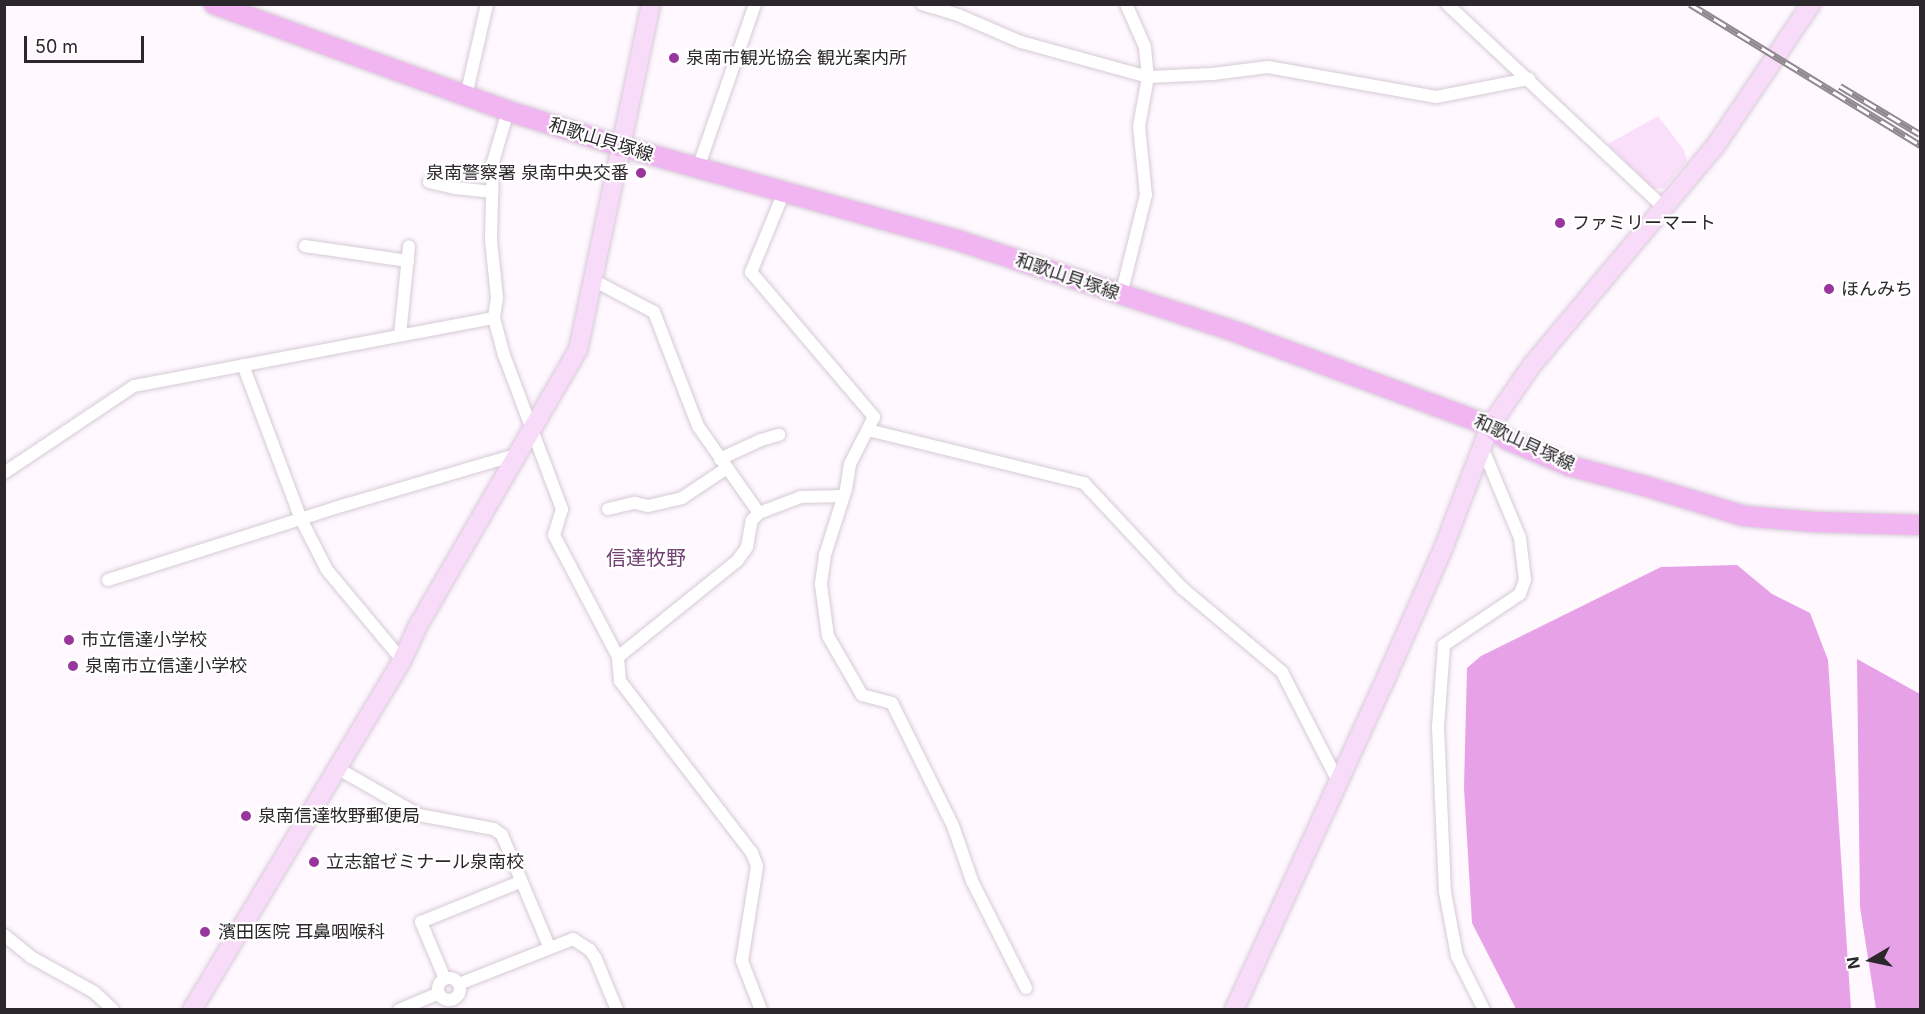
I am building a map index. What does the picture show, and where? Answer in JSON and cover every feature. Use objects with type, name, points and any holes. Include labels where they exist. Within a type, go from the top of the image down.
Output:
[{"type":"main road","name":"和歌山貝塚線","points":[[214,4],[508,111],[620,146],[960,241],[1121,296],[1239,333],[1490,426],[1508,440],[1570,466],[1743,516],[1815,522],[1920,525]]},
{"type":"street","points":[[466,96],[487,4]]},
{"type":"street","points":[[192,1010],[402,660],[419,624],[578,350],[651,4]]},
{"type":"street","points":[[698,168],[755,4]]},
{"type":"street","points":[[922,4],[958,15],[1021,42],[1148,77],[1213,74],[1268,67],[1436,97],[1529,79]]},
{"type":"street","points":[[1121,296],[1146,195],[1139,126],[1148,77],[1145,46],[1126,4]]},
{"type":"street","points":[[1447,4],[1664,208]]},
{"type":"street","points":[[1234,1010],[1438,559],[1490,426],[1532,365],[1716,145],[1811,4]]},
{"type":"street","points":[[508,111],[493,162],[491,240],[497,298],[494,318],[504,356],[562,509],[554,535],[618,657],[620,681],[752,853],[757,866],[742,961],[761,1010]]},
{"type":"street","points":[[429,182],[455,188],[493,192]]},
{"type":"street","points":[[784,192],[751,272],[874,417],[850,464],[844,495],[825,555],[821,585],[828,636],[862,695],[891,703],[953,826],[972,881],[1026,988]]},
{"type":"street","points":[[305,246],[408,261]]},
{"type":"street","points":[[400,335],[409,246]]},
{"type":"street","points":[[592,280],[654,312],[698,426],[759,513]]},
{"type":"street","points":[[4,473],[134,386],[494,318]]},
{"type":"street","points":[[243,365],[301,519],[327,570],[402,660]]},
{"type":"street","points":[[868,430],[1084,483],[1182,588],[1282,672],[1338,781]]},
{"type":"street","points":[[608,509],[635,502],[648,507],[681,498],[724,464],[761,440],[779,435]]},
{"type":"street","points":[[1482,447],[1520,538],[1525,580],[1520,594],[1444,645],[1438,727],[1445,892],[1457,956],[1484,1010]]},
{"type":"street","points":[[108,580],[519,454]]},
{"type":"street","points":[[618,657],[737,561],[747,547],[752,520],[759,513],[801,497],[844,495]]},
{"type":"street","points":[[337,768],[419,815],[494,829],[502,835],[549,946]]},
{"type":"street","points":[[445,979],[421,922],[520,882]]},
{"type":"street","points":[[4,935],[31,957],[94,992],[113,1010]]},
{"type":"street","points":[[459,984],[549,946],[573,939],[590,950],[617,1010]]},
{"type":"street","points":[[445,979],[454,979],[459,984],[460,991],[456,1004],[439,993],[439,986],[445,979]]},
{"type":"street","points":[[399,1010],[439,993]]},
{"type":"shaded area","points":[[1658,116],[1684,150],[1687,161],[1664,188],[1653,189],[1608,144]]},
{"type":"shaded area","points":[[1737,565],[1772,594],[1810,613],[1828,660],[1851,1009],[1516,1009],[1472,923],[1464,788],[1467,668],[1481,656],[1661,567]]},
{"type":"shaded area","points":[[1857,659],[1920,694],[1920,1009],[1876,1009],[1860,907]]},
{"type":"railway","points":[[1690,4],[1920,145]]},
{"type":"railway","points":[[1840,86],[1920,134]]},
{"type":"place","name":"泉南市観光協会 観光案内所","points":[[674,58]]},
{"type":"place","name":"泉南警察署 泉南中央交番","points":[[641,173]]},
{"type":"place","name":"ファミリーマート","points":[[1560,223]]},
{"type":"place","name":"ほんみち","points":[[1829,289]]},
{"type":"place","name":"市立信達小学校","points":[[69,640]]},
{"type":"place","name":"泉南市立信達小学校","points":[[73,666]]},
{"type":"place","name":"泉南信達牧野郵便局","points":[[246,816]]},
{"type":"place","name":"立志舘ゼミナール泉南校","points":[[314,862]]},
{"type":"place","name":"濱田医院 耳鼻咽喉科","points":[[205,932]]},
{"type":"district","name":"信達牧野","points":[[646,558]]}]
